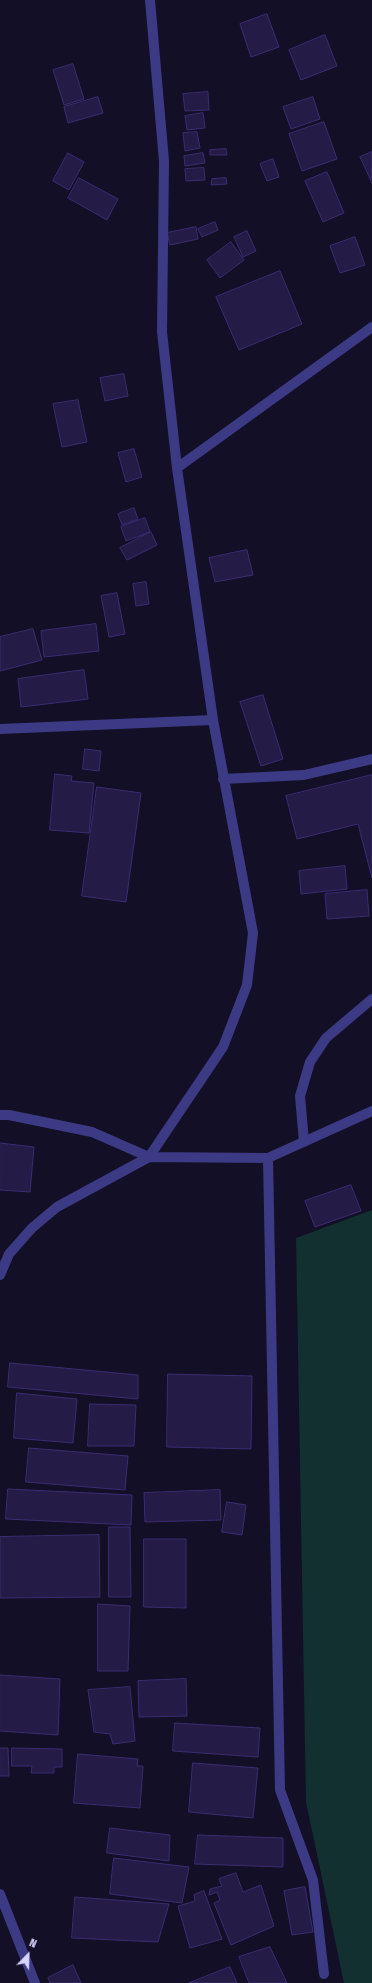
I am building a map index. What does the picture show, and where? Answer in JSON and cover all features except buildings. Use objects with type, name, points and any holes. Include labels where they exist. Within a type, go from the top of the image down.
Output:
[{"type":"street","points":[[0,1275],[10,1254],[32,1228],[57,1207],[149,1157],[224,1047],[247,985],[253,933],[213,720],[176,468],[162,332],[164,160],[150,0]]},
{"type":"street","points":[[176,468],[372,327]]},
{"type":"street","points":[[0,729],[213,720]]},
{"type":"street","points":[[223,779],[304,774],[372,759]]},
{"type":"street","points":[[304,1142],[300,1096],[310,1062],[326,1038],[372,999]]},
{"type":"street","points":[[0,1115],[9,1115],[92,1132],[149,1157],[268,1158],[372,1111]]},
{"type":"street","points":[[268,1158],[280,1790],[313,1880],[324,1974]]},
{"type":"street","points":[[0,1894],[35,1983]]},
{"type":"green space","points":[[372,1210],[372,1983],[344,1983],[306,1802],[296,1238]]}]
